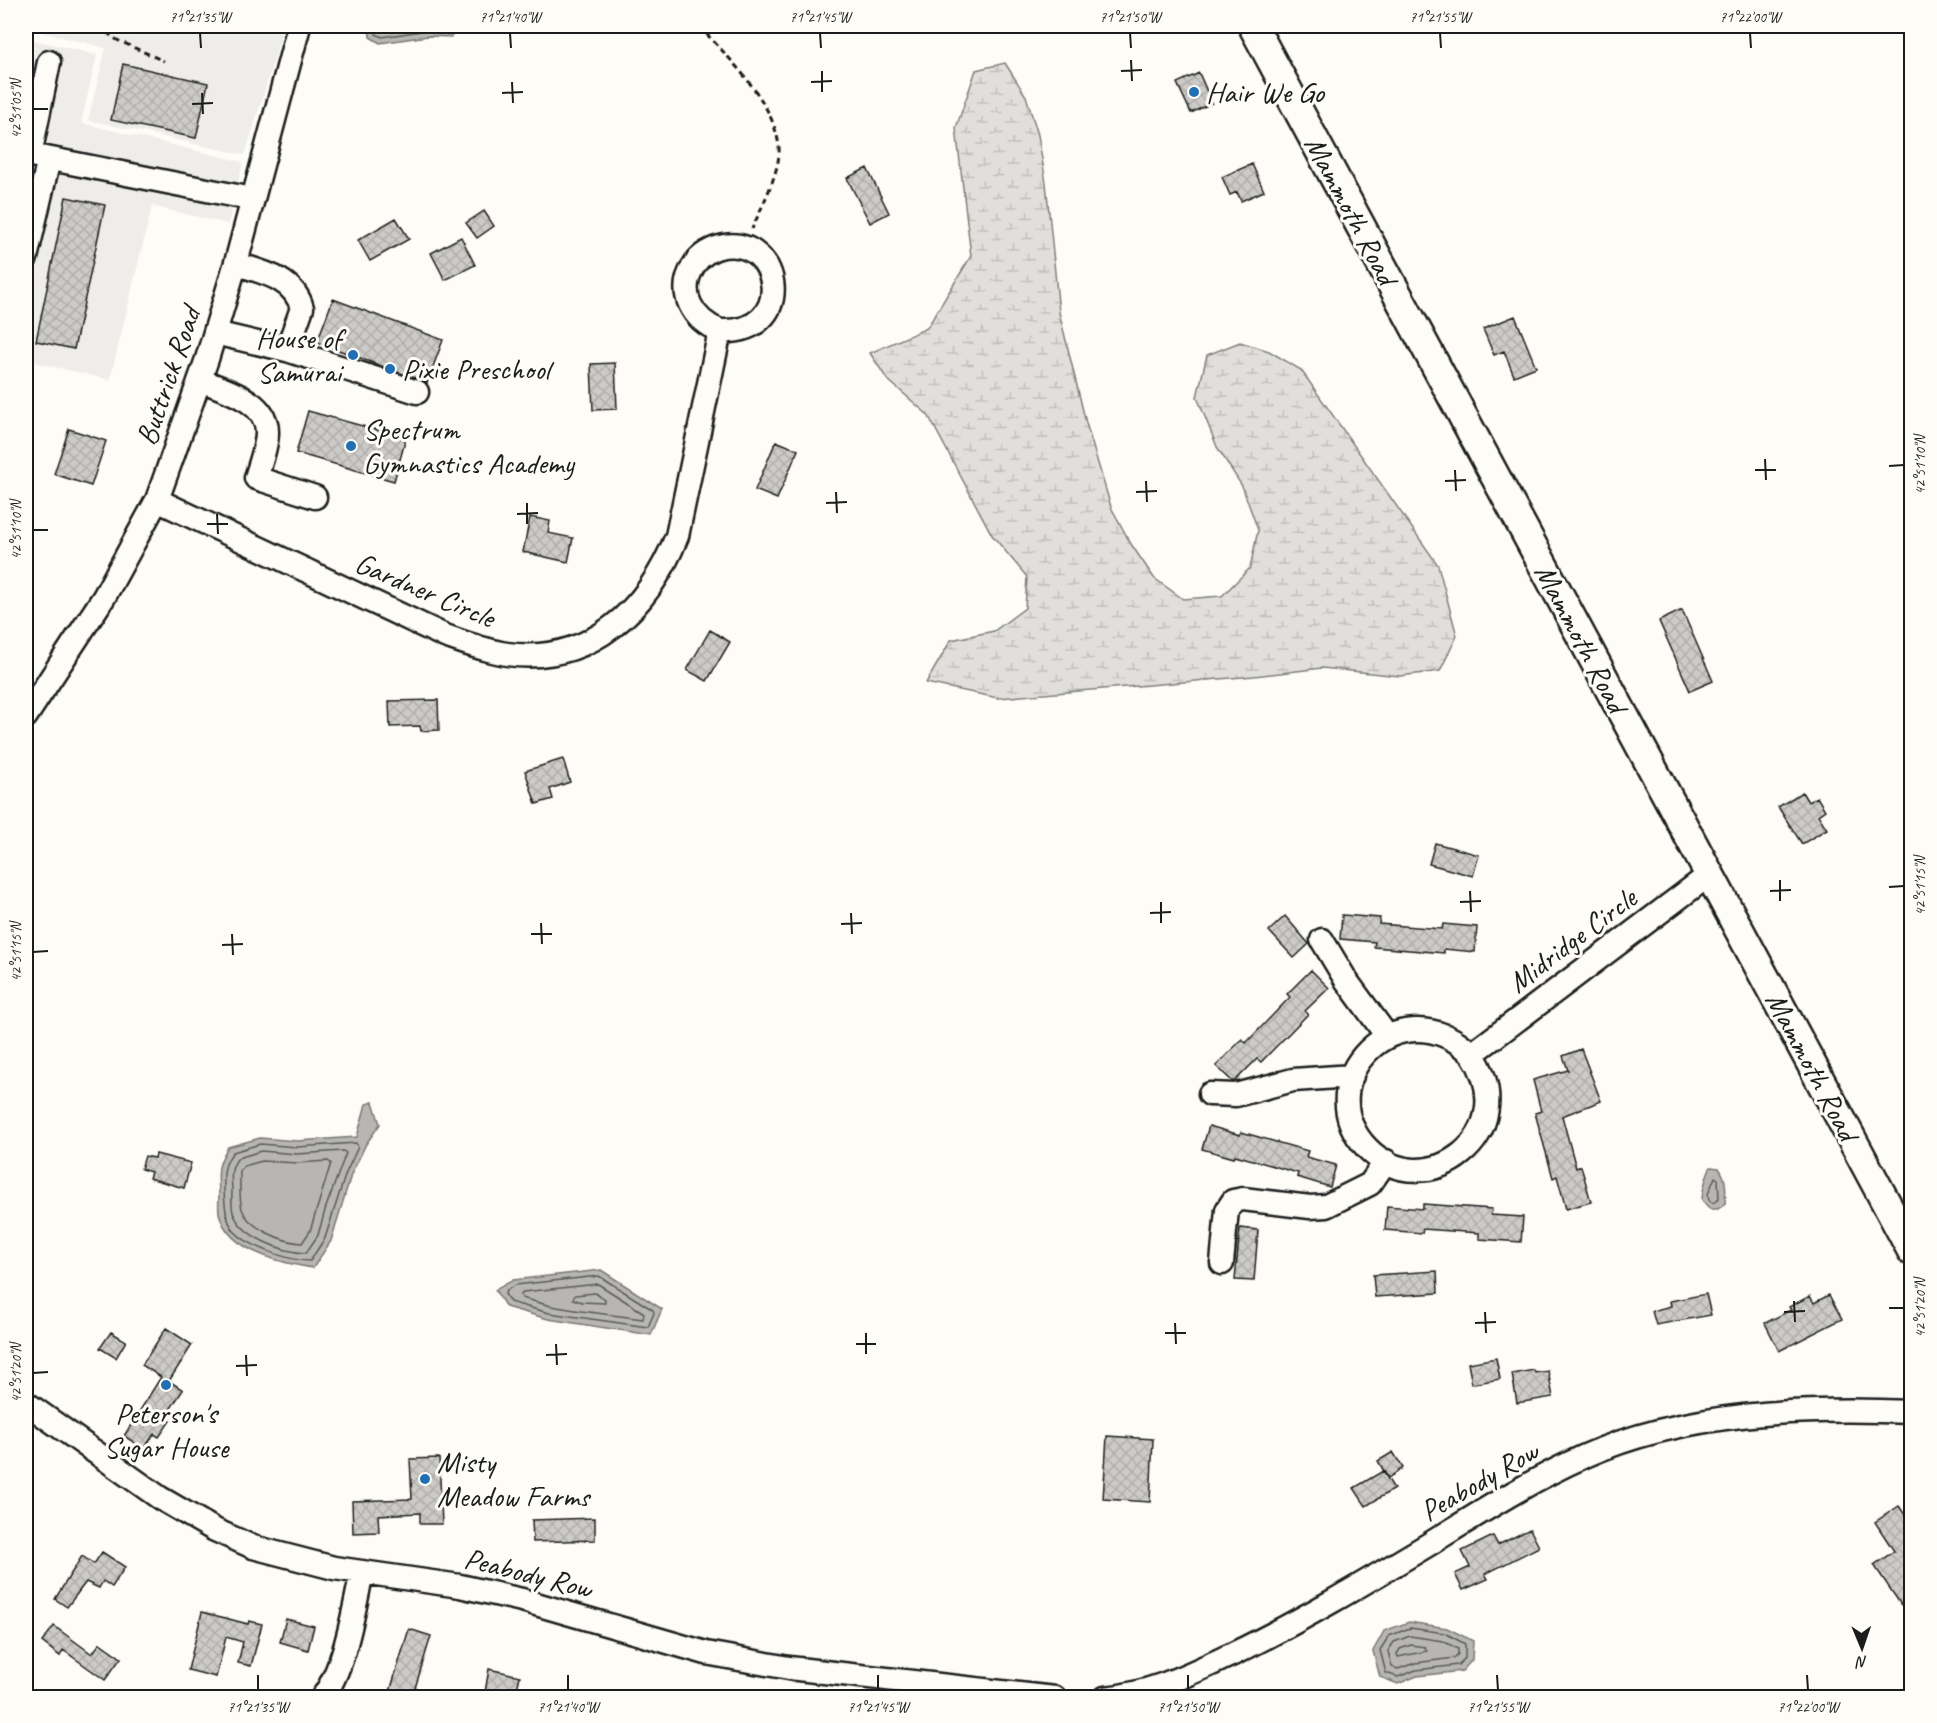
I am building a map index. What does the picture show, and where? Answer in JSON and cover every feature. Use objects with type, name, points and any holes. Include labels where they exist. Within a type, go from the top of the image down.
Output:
[{"type":"main road","name":"Mammoth Road","points":[[1253,26],[1911,1251]]},
{"type":"street","name":"Buttrick Road","points":[[26,716],[104,597],[158,500],[200,380],[236,264],[299,26]]},
{"type":"street","points":[[26,258],[35,156],[49,62]]},
{"type":"street","points":[[35,156],[252,199]]},
{"type":"street","points":[[730,245],[757,254],[767,265],[774,293],[770,307],[761,319],[749,328],[735,332],[720,331],[708,326],[693,311],[687,291],[688,277],[694,264],[704,254],[730,245]]},
{"type":"street","points":[[236,264],[282,281],[294,290],[300,300],[302,308],[286,350]]},
{"type":"street","name":"Gardner Circle","points":[[158,500],[445,636],[507,654],[542,654],[576,646],[607,631],[633,608],[654,583],[667,559],[677,536],[720,331]]},
{"type":"street","points":[[215,333],[286,350],[417,392]]},
{"type":"street","points":[[200,380],[243,399],[262,414],[267,434],[256,478],[315,497]]},
{"type":"street","name":"Midridge Circle","points":[[1472,1054],[1709,875]]},
{"type":"street","points":[[1322,940],[1346,980],[1387,1036]]},
{"type":"street","points":[[1409,1030],[1437,1031],[1462,1044],[1472,1054],[1485,1077],[1488,1104],[1481,1130],[1474,1141],[1454,1159],[1429,1168],[1402,1167],[1386,1161],[1367,1148],[1352,1124],[1348,1097],[1352,1076],[1361,1057],[1371,1047],[1387,1036],[1409,1030]]},
{"type":"street","points":[[1210,1094],[1236,1095],[1293,1080],[1352,1076]]},
{"type":"street","points":[[1222,1263],[1227,1210],[1233,1201],[1243,1199],[1311,1207],[1326,1206],[1370,1185],[1386,1161]]},
{"type":"street","name":"Peabody Row","points":[[26,1402],[160,1498],[215,1530],[253,1547],[314,1564],[460,1586],[522,1600],[706,1653],[789,1668],[1055,1698]]},
{"type":"street","name":"Peabody Row","points":[[1105,1698],[1175,1690],[1539,1479],[1626,1440],[1689,1424],[1774,1414],[1861,1409],[1911,1412]]},
{"type":"street","points":[[322,1698],[331,1686],[338,1666],[362,1572]]},
{"type":"path","points":[[98,26],[117,40],[164,61]]},
{"type":"path","points":[[699,26],[738,69],[768,110],[779,148],[775,176],[744,248]]},
{"type":"shaded area","points":[[26,26],[284,26],[245,155],[88,120],[106,48],[26,28]]},
{"type":"shaded area","points":[[26,38],[97,55],[81,123],[243,162],[228,224],[152,206],[110,380],[26,360]]},
{"type":"green space","points":[[1005,63],[1026,96],[1038,135],[1046,183],[1059,312],[1086,423],[1111,507],[1131,544],[1154,578],[1183,599],[1222,596],[1250,568],[1258,530],[1242,486],[1217,447],[1197,397],[1207,355],[1240,342],[1269,351],[1301,370],[1438,565],[1457,636],[1440,671],[1400,676],[1322,668],[998,698],[926,683],[951,640],[994,631],[1025,608],[1027,577],[992,535],[928,415],[887,379],[870,353],[927,328],[971,256],[956,128],[976,70]]},
{"type":"water","points":[[369,26],[456,26],[451,37],[428,36],[380,43],[370,37]]},
{"type":"water","points":[[373,1102],[380,1124],[366,1144],[351,1175],[331,1241],[313,1268],[286,1263],[257,1253],[233,1237],[224,1226],[219,1213],[219,1169],[228,1147],[260,1138],[297,1141],[357,1137],[366,1104]]},
{"type":"water","points":[[1711,1167],[1719,1168],[1725,1181],[1725,1204],[1718,1209],[1710,1209],[1702,1200],[1706,1178]]},
{"type":"water","points":[[601,1270],[662,1309],[651,1335],[548,1319],[506,1307],[495,1290],[513,1280]]},
{"type":"water","points":[[1409,1622],[1447,1628],[1473,1641],[1472,1660],[1462,1671],[1417,1676],[1398,1684],[1380,1677],[1373,1651],[1384,1631]]},
{"type":"building","points":[[123,64],[208,83],[196,138],[111,120]]},
{"type":"building","name":"Hair We Go","points":[[1199,73],[1212,103],[1191,113],[1177,83]]},
{"type":"building","points":[[1252,164],[1264,191],[1241,201],[1237,192],[1230,195],[1222,177]]},
{"type":"building","points":[[867,168],[889,213],[870,223],[847,178]]},
{"type":"building","points":[[66,197],[105,205],[74,349],[36,341]]},
{"type":"building","points":[[484,211],[494,226],[477,238],[466,223]]},
{"type":"building","points":[[396,218],[409,239],[370,261],[358,240]]},
{"type":"building","points":[[461,237],[475,265],[445,280],[431,253]]},
{"type":"building","points":[[333,299],[443,340],[427,383],[317,342]]},
{"type":"building","points":[[1515,316],[1536,367],[1514,376],[1504,351],[1494,355],[1483,329]]},
{"type":"building","points":[[615,363],[617,409],[593,410],[591,364]]},
{"type":"building","name":"Spectrum Gymnastics Academy","points":[[308,411],[406,438],[394,481],[296,453]]},
{"type":"building","points":[[69,429],[106,441],[91,486],[54,474]]},
{"type":"building","points":[[776,441],[798,450],[777,499],[755,490]]},
{"type":"building","points":[[530,517],[550,521],[548,533],[573,538],[568,562],[523,552]]},
{"type":"building","points":[[1682,610],[1713,681],[1690,691],[1659,621]]},
{"type":"building","points":[[710,630],[730,642],[707,681],[687,670]]},
{"type":"building","points":[[438,700],[439,730],[421,731],[420,726],[390,727],[389,701]]},
{"type":"building","points":[[563,759],[570,782],[550,789],[553,799],[536,804],[525,771]]},
{"type":"building","points":[[1802,792],[1808,802],[1817,797],[1825,810],[1818,815],[1827,829],[1802,844],[1778,807]]},
{"type":"building","points":[[1435,843],[1479,855],[1473,876],[1429,864]]},
{"type":"building","points":[[1342,915],[1380,918],[1379,924],[1442,929],[1443,924],[1477,927],[1475,952],[1444,949],[1444,953],[1374,947],[1375,942],[1340,939]]},
{"type":"building","points":[[1285,916],[1309,944],[1294,958],[1269,931]]},
{"type":"building","points":[[1311,970],[1329,988],[1305,1011],[1308,1014],[1261,1062],[1257,1059],[1235,1081],[1232,1081],[1216,1066],[1242,1039],[1246,1043],[1290,997],[1287,994]]},
{"type":"building","points":[[1581,1049],[1601,1101],[1562,1116],[1576,1168],[1581,1166],[1591,1202],[1566,1209],[1557,1176],[1553,1178],[1535,1113],[1541,1111],[1533,1080],[1568,1070],[1563,1056]]},
{"type":"building","points":[[1209,1126],[1240,1135],[1241,1132],[1308,1151],[1306,1157],[1336,1165],[1330,1187],[1297,1177],[1298,1173],[1235,1155],[1234,1158],[1202,1149]]},
{"type":"building","points":[[156,1154],[191,1163],[184,1188],[149,1178],[151,1172],[141,1169],[145,1156],[155,1158]]},
{"type":"building","points":[[1423,1204],[1492,1209],[1491,1215],[1523,1217],[1521,1242],[1479,1239],[1479,1233],[1423,1229],[1422,1233],[1385,1230],[1387,1206],[1423,1209]]},
{"type":"building","points":[[1240,1228],[1258,1230],[1254,1281],[1235,1280]]},
{"type":"building","points":[[1437,1271],[1438,1293],[1375,1297],[1373,1275]]},
{"type":"building","points":[[1706,1294],[1711,1315],[1656,1325],[1652,1311],[1671,1306],[1670,1301]]},
{"type":"building","points":[[1829,1295],[1842,1319],[1779,1351],[1765,1323],[1791,1310],[1789,1307],[1810,1296],[1814,1303]]},
{"type":"building","name":"Peterson's Sugar House","points":[[166,1328],[192,1345],[169,1381],[183,1390],[165,1417],[170,1421],[159,1437],[154,1434],[144,1449],[124,1436],[161,1377],[142,1365]]},
{"type":"building","points":[[111,1332],[126,1341],[116,1358],[100,1348]]},
{"type":"building","points":[[1496,1358],[1500,1379],[1472,1384],[1468,1363]]},
{"type":"building","points":[[1534,1370],[1535,1373],[1548,1371],[1553,1397],[1517,1403],[1512,1374]]},
{"type":"building","points":[[1107,1436],[1153,1439],[1150,1502],[1103,1499]]},
{"type":"building","points":[[1393,1452],[1403,1468],[1388,1478],[1378,1461]]},
{"type":"building","name":"Misty Meadow Farms","points":[[439,1458],[442,1524],[420,1524],[420,1513],[378,1515],[379,1532],[353,1533],[352,1501],[412,1499],[410,1459]]},
{"type":"building","points":[[1383,1471],[1394,1489],[1366,1506],[1354,1488]]},
{"type":"building","points":[[1899,1506],[1905,1515],[1911,1511],[1911,1598],[1901,1605],[1874,1565],[1894,1551],[1875,1522]]},
{"type":"building","points":[[595,1518],[595,1540],[533,1542],[532,1520]]},
{"type":"building","points":[[1530,1529],[1539,1547],[1485,1574],[1488,1579],[1463,1590],[1455,1574],[1470,1567],[1462,1551],[1493,1536],[1498,1545]]},
{"type":"building","points":[[102,1552],[125,1567],[112,1587],[103,1581],[99,1588],[86,1582],[67,1607],[55,1599],[82,1556],[94,1564]]},
{"type":"building","points":[[202,1612],[248,1624],[249,1621],[262,1624],[251,1666],[238,1663],[243,1642],[226,1637],[216,1677],[188,1670]]},
{"type":"building","points":[[286,1619],[314,1626],[308,1650],[280,1642]]},
{"type":"building","points":[[54,1626],[92,1654],[100,1643],[121,1658],[105,1680],[63,1650],[60,1656],[42,1642]]},
{"type":"building","points":[[409,1629],[431,1636],[412,1698],[388,1698]]},
{"type":"building","points":[[489,1669],[520,1676],[515,1698],[484,1698]]},
{"type":"place","name":"Hair We Go","points":[[1194,92]]},
{"type":"place","name":"House of Samurai","points":[[353,355]]},
{"type":"place","name":"Pixie Preschool","points":[[390,369]]},
{"type":"place","name":"Spectrum Gymnastics Academy","points":[[351,446]]},
{"type":"place","name":"Peterson's Sugar House","points":[[166,1385]]},
{"type":"place","name":"Misty Meadow Farms","points":[[425,1479]]}]
